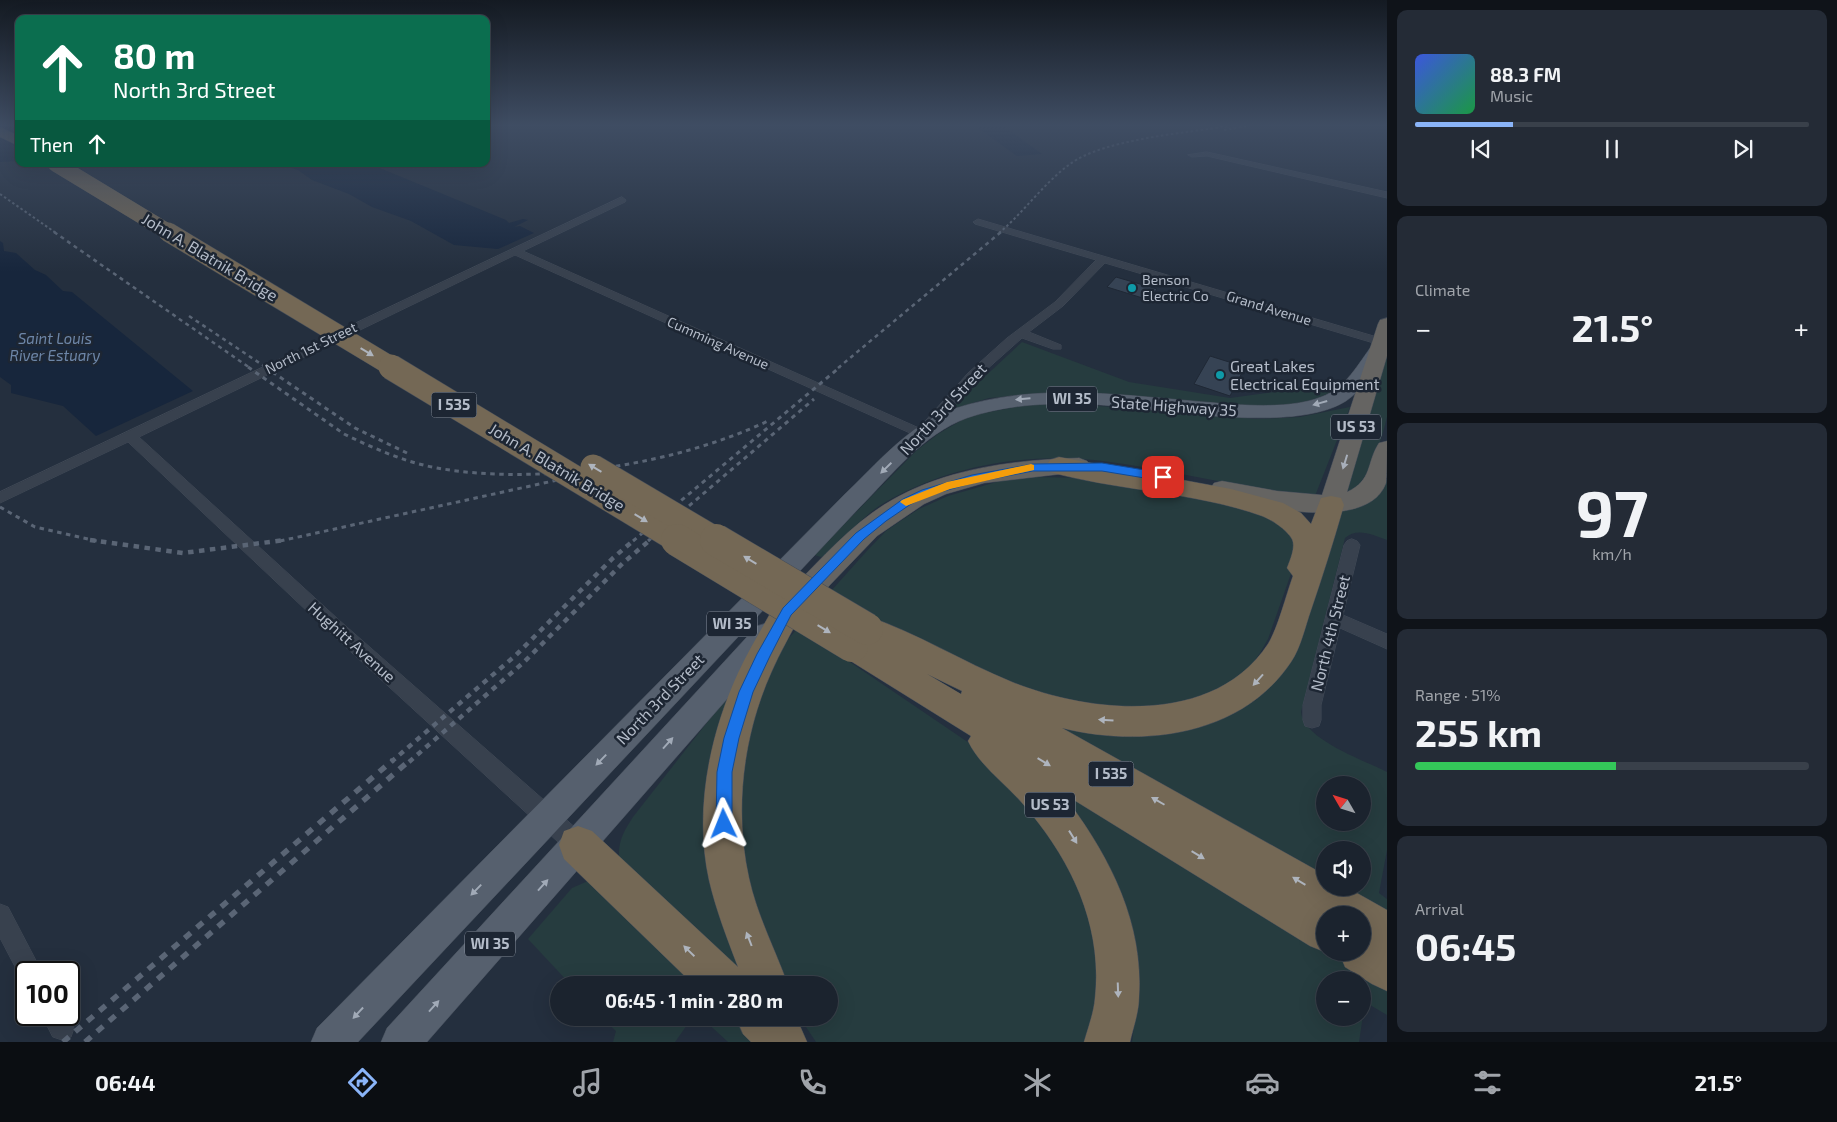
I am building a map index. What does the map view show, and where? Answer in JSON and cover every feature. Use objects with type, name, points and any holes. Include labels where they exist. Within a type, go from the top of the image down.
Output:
[{"type":"highway","name":"John A. Blatnik Bridge","points":[[74,175],[860,638]]},
{"type":"highway","name":"John A. Blatnik Bridge","points":[[97,175],[860,638]]},
{"type":"highway","name":"US 53","points":[[860,638],[974,679],[1043,708],[1091,718],[1119,720],[1171,719],[1202,712],[1227,703],[1254,684],[1281,650],[1331,505],[1383,345],[1387,324]]},
{"type":"highway","name":"US 53","points":[[1059,466],[1102,467],[1270,499],[1331,505],[1357,498],[1368,491],[1378,476],[1387,448]]},
{"type":"highway","name":"North 3rd Street","points":[[787,612],[860,536],[882,518],[907,502],[947,486],[1008,471],[1059,466]]},
{"type":"highway","points":[[1059,466],[1231,498],[1267,507],[1291,520],[1302,531],[1308,546],[1289,612],[1285,639]]},
{"type":"highway","name":"US 53","points":[[763,976],[736,906],[728,870],[722,809],[724,772],[732,738],[750,682],[787,612]]},
{"type":"highway","name":"US 53","points":[[860,638],[980,736],[1038,790],[1063,822],[1090,865],[1106,904],[1116,947],[1118,1000],[1107,1042]]},
{"type":"highway","name":"I 535","points":[[860,638],[989,705],[1340,906]]},
{"type":"highway","name":"I 535","points":[[860,638],[1316,925]]},
{"type":"highway","points":[[578,845],[715,976]]},
{"type":"highway","points":[[1371,924],[1387,933]]},
{"type":"highway","points":[[1371,959],[1387,969]]},
{"type":"highway","points":[[767,1026],[784,1042]]},
{"type":"highway","points":[[784,1026],[792,1042]]},
{"type":"main road","name":"State Highway 35","points":[[921,434],[938,423],[971,409],[1004,401],[1028,398],[1229,410],[1302,408],[1323,403],[1343,393],[1383,345]]},
{"type":"main road","name":"North 3rd Street","points":[[331,1042],[845,508],[921,434]]},
{"type":"main road","name":"North 3rd Street","points":[[401,1042],[787,612]]},
{"type":"street","points":[[1298,175],[1387,195]]},
{"type":"street","name":"North 1st Street","points":[[0,498],[622,200]]},
{"type":"street","name":"Grand Avenue","points":[[978,222],[1383,345]]},
{"type":"street","name":"Cumming Avenue","points":[[515,251],[921,434]]},
{"type":"street","name":"North 3rd Street","points":[[921,434],[960,388],[1020,333],[1059,304],[1103,259]]},
{"type":"street","points":[[1020,333],[1057,346]]},
{"type":"street","name":"Hughitt Avenue","points":[[129,435],[332,625],[578,845]]},
{"type":"street","name":"North 4th Street","points":[[1312,720],[1312,705],[1352,545]]},
{"type":"street","points":[[1334,618],[1387,642]]},
{"type":"street","points":[[0,915],[24,961]]},
{"type":"green space","points":[[1022,342],[1129,382],[1230,398],[1348,382],[1327,394],[1307,401],[1263,407],[1048,393],[989,398],[949,410]]},
{"type":"green space","points":[[1387,355],[1387,417],[1382,436],[1367,473],[1354,489],[1346,491]]},
{"type":"green space","points":[[1031,404],[1099,406],[1257,419],[1300,417],[1350,407],[1315,496],[1261,489],[1103,461],[1046,458],[1018,460],[962,471],[935,479],[909,490],[875,509],[860,521],[825,556],[814,555],[916,451],[938,434],[962,420],[979,414]]},
{"type":"green space","points":[[1034,477],[1090,478],[1219,500],[1284,521],[1300,548],[1268,639],[1260,653],[1249,669],[1225,686],[1198,700],[1139,712],[844,658],[975,747],[1022,787],[1092,909],[1101,979],[1090,1042],[816,1042],[805,1026],[838,1026],[838,976],[780,976],[737,850],[740,750],[781,647],[886,531],[919,509],[948,496],[1000,481]]},
{"type":"green space","points":[[1387,479],[1387,540],[1360,532],[1345,538],[1301,712],[1305,722],[1312,731],[1323,740],[1387,772],[1387,850],[1379,893],[1387,899],[1387,924],[1371,915],[1371,906],[1356,906],[1338,896],[1371,896],[1371,841],[1316,841],[1316,883],[991,697],[1220,719],[1256,700],[1284,669],[1335,510],[1366,500],[1383,487]]},
{"type":"green space","points":[[738,683],[725,729],[753,976],[744,976],[619,858],[622,836],[633,817]]},
{"type":"green space","points":[[1050,783],[1316,939],[1316,961],[1349,961],[1363,971],[1316,971],[1316,1026],[1361,1026],[1359,1042],[1132,1042],[1137,1002]]},
{"type":"green space","points":[[588,881],[697,976],[563,976],[528,939],[572,888]]},
{"type":"green space","points":[[1371,977],[1387,988],[1387,1015],[1371,1006]]},
{"type":"green space","points":[[611,1026],[686,1026],[675,1042],[613,1042],[616,1031]]},
{"type":"green space","points":[[711,1026],[750,1026],[768,1042],[728,1042]]},
{"type":"water","points":[[304,175],[396,175],[506,220],[509,223],[523,219],[528,220],[514,227],[520,226],[534,233],[498,249],[454,245],[411,221],[372,207],[349,194],[312,180]]},
{"type":"water","name":"Saint Louis River Estuary","points":[[0,241],[3,243],[4,251],[16,253],[35,270],[46,275],[63,291],[72,292],[193,391],[96,436],[63,406],[11,393],[11,385],[0,377]]},
{"type":"building","name":"Benson Electric Co","points":[[1116,277],[1157,289],[1149,300],[1107,287]]},
{"type":"building","name":"Great Lakes Electrical Equipment","points":[[1210,356],[1245,367],[1230,396],[1194,384]]},
{"type":"railway","points":[[999,233],[1058,175]]},
{"type":"railway","points":[[0,194],[56,233]]},
{"type":"railway","points":[[54,232],[250,368]]},
{"type":"railway","points":[[838,368],[1001,232]]},
{"type":"railway","points":[[189,316],[267,368]]},
{"type":"railway","points":[[248,367],[344,434],[389,454],[413,462],[437,468],[477,473],[562,473],[606,468],[649,460],[691,449],[768,421]]},
{"type":"railway","points":[[265,367],[355,428],[407,453]]},
{"type":"railway","points":[[633,541],[840,367]]},
{"type":"railway","points":[[648,541],[814,399]]},
{"type":"railway","points":[[284,540],[585,474]]},
{"type":"railway","points":[[0,507],[35,527],[97,541]]},
{"type":"railway","points":[[90,540],[97,541]]},
{"type":"railway","points":[[97,541],[183,553],[284,540]]},
{"type":"railway","points":[[280,541],[284,540]]},
{"type":"railway","points":[[391,762],[516,655],[613,558],[634,540]]},
{"type":"railway","points":[[409,762],[524,662],[623,563],[650,540]]},
{"type":"railway","points":[[63,1042],[393,760]]},
{"type":"railway","points":[[85,1042],[410,760]]},
{"type":"slow traffic","points":[[906,502],[926,493],[975,478],[1031,468]]},
{"type":"place","name":"Benson Electric Co","points":[[1132,288]]},
{"type":"place","name":"Great Lakes Electrical Equipment","points":[[1220,375]]},
{"type":"route","points":[[724,824],[722,809],[724,772],[746,692],[764,654],[787,612],[860,536],[882,518],[907,502],[926,493],[975,478],[1033,467],[1102,467],[1163,477]]}]
